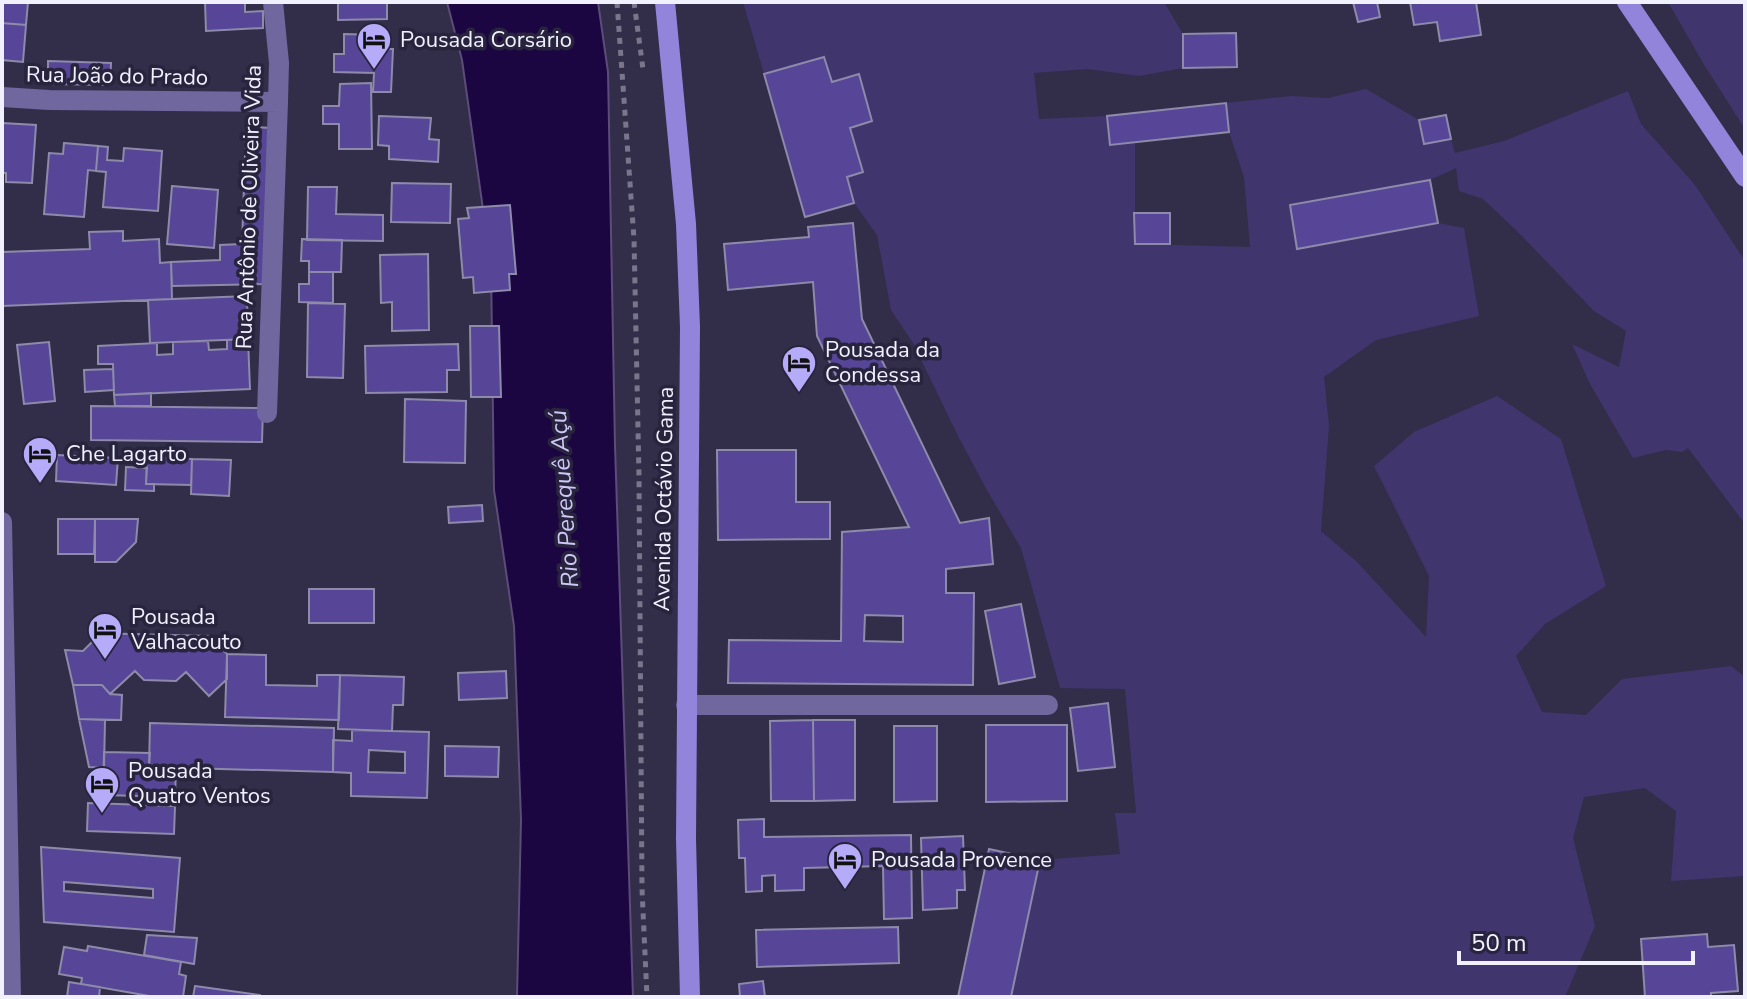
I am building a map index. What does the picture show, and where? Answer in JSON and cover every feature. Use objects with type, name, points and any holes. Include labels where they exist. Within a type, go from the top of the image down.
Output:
[{"type":"street","name":"Rua Antônio de Oliveira Vida","points":[[267,413],[279,63],[273,2]]},
{"type":"street","name":"Avenida Octávio Gama","points":[[665,2],[686,224],[690,327],[686,705],[690,997]]},
{"type":"street","points":[[1627,2],[1745,177]]},
{"type":"street","name":"Rua João do Prado","points":[[2,97],[278,102]]},
{"type":"street","points":[[2,522],[11,997]]},
{"type":"street","points":[[686,705],[1048,705]]},
{"type":"path","points":[[617,2],[634,239],[642,889],[647,997]]},
{"type":"path","points":[[634,2],[644,79]]},
{"type":"shaded area","points":[[743,2],[1164,2],[1183,34],[1183,68],[1139,76],[1087,69],[1034,73],[1039,119],[1107,116],[1135,142],[1135,244],[1250,247],[1244,177],[1229,132],[1226,103],[1291,96],[1328,98],[1366,89],[1419,120],[1424,144],[1451,139],[1455,153],[1504,141],[1628,91],[1641,124],[1695,185],[1745,261],[1745,524],[1688,448],[1682,452],[1666,450],[1633,458],[1590,384],[1572,344],[1619,367],[1626,331],[1594,311],[1483,199],[1459,191],[1456,168],[1430,180],[1290,206],[1298,249],[1438,223],[1464,228],[1479,316],[1376,340],[1324,377],[1329,426],[1321,531],[1358,563],[1426,637],[1429,576],[1374,466],[1414,432],[1497,396],[1561,439],[1606,586],[1545,624],[1516,656],[1542,712],[1586,715],[1622,679],[1731,666],[1745,677],[1745,876],[1671,881],[1676,811],[1645,788],[1584,797],[1573,838],[1595,926],[1565,997],[1011,997],[1040,860],[1120,854],[1115,813],[1136,813],[1125,689],[1060,688],[1021,548],[958,436],[913,343],[891,310],[877,235],[854,203],[847,177],[863,171],[850,128],[872,121],[859,74],[832,82],[824,57],[764,74]]},
{"type":"shaded area","points":[[1668,2],[1745,2],[1745,129],[1703,63]]},
{"type":"water","name":"Rio Perequê Açú","points":[[447,2],[598,2],[608,72],[615,446],[633,997],[517,997],[521,820],[514,626],[494,490],[491,266],[462,60]]},
{"type":"building","points":[[2,2],[28,2],[26,25],[2,23]]},
{"type":"building","points":[[205,2],[245,2],[245,12],[263,11],[263,28],[206,31]]},
{"type":"building","points":[[338,2],[387,2],[387,19],[338,20]]},
{"type":"building","points":[[1353,2],[1377,2],[1380,17],[1358,22]]},
{"type":"building","points":[[1410,2],[1476,2],[1481,35],[1440,41],[1437,22],[1414,25]]},
{"type":"building","points":[[2,23],[26,25],[23,62],[2,60]]},
{"type":"building","points":[[1236,33],[1237,67],[1183,68],[1183,34]]},
{"type":"building","points":[[344,34],[377,35],[376,49],[393,49],[391,92],[373,92],[374,73],[334,72],[334,54],[344,54]]},
{"type":"building","points":[[824,57],[832,82],[859,74],[872,121],[850,128],[863,172],[847,177],[854,203],[805,217],[764,74]]},
{"type":"building","points":[[48,61],[111,63],[110,85],[48,84]]},
{"type":"building","points":[[371,83],[372,149],[339,149],[339,124],[323,124],[323,106],[339,106],[340,84]]},
{"type":"building","points":[[1226,103],[1229,132],[1110,145],[1107,116]]},
{"type":"building","points":[[1446,115],[1451,139],[1424,144],[1419,120]]},
{"type":"building","points":[[379,116],[431,118],[429,139],[439,140],[438,162],[389,159],[389,146],[378,145]]},
{"type":"building","points":[[2,123],[36,125],[32,183],[6,182],[6,173],[2,173]]},
{"type":"building","points":[[246,126],[269,128],[264,284],[172,286],[171,262],[220,260],[220,245],[242,244]]},
{"type":"building","points":[[64,143],[98,146],[96,171],[88,170],[84,217],[44,214],[49,153],[63,154]]},
{"type":"building","points":[[98,146],[108,147],[107,160],[123,161],[124,148],[162,151],[158,211],[103,207],[106,172],[96,171]]},
{"type":"building","points":[[1430,180],[1438,223],[1297,249],[1290,205]]},
{"type":"building","points":[[392,183],[451,184],[450,223],[391,222]]},
{"type":"building","points":[[172,186],[218,190],[214,248],[167,244]]},
{"type":"building","points":[[308,187],[337,187],[336,214],[383,215],[383,241],[307,240]]},
{"type":"building","points":[[510,205],[516,274],[509,274],[510,290],[474,293],[473,277],[463,278],[458,219],[469,218],[467,208]]},
{"type":"building","points":[[1134,213],[1170,213],[1170,244],[1135,244]]},
{"type":"building","points":[[853,223],[862,319],[960,523],[989,518],[993,564],[946,569],[946,593],[974,593],[973,685],[728,683],[729,640],[841,641],[842,532],[909,527],[817,336],[813,282],[728,290],[724,244],[809,237],[808,227]],"holes":[[[865,615],[903,616],[903,642],[864,641]]]},
{"type":"building","points":[[123,231],[123,241],[159,239],[160,263],[171,262],[172,299],[2,306],[2,252],[90,249],[89,232]]},
{"type":"building","points":[[302,239],[342,240],[341,272],[309,272],[309,261],[301,261]]},
{"type":"building","points":[[428,254],[429,330],[392,331],[392,302],[381,303],[380,255]]},
{"type":"building","points":[[309,272],[333,272],[333,303],[299,302],[299,284],[309,284]]},
{"type":"building","points":[[247,296],[248,339],[150,343],[148,300]]},
{"type":"building","points":[[308,303],[345,304],[343,378],[307,377]]},
{"type":"building","points":[[470,326],[499,326],[501,397],[471,397]]},
{"type":"building","points":[[248,339],[250,389],[114,395],[113,364],[98,364],[98,346],[157,343],[157,355],[173,354],[173,342],[208,341],[209,350],[227,349],[227,340]]},
{"type":"building","points":[[49,342],[55,401],[24,404],[17,345]]},
{"type":"building","points":[[458,344],[459,370],[447,370],[447,392],[366,393],[365,346]]},
{"type":"building","points":[[113,369],[114,390],[85,392],[84,370]]},
{"type":"building","points":[[151,393],[151,406],[115,406],[114,395]]},
{"type":"building","points":[[405,399],[466,401],[465,463],[404,462]]},
{"type":"building","points":[[91,406],[263,408],[262,442],[91,440]]},
{"type":"building","points":[[717,450],[796,450],[796,502],[830,502],[830,539],[718,540]]},
{"type":"building","points":[[57,455],[118,458],[116,485],[56,481]]},
{"type":"building","points":[[147,457],[192,459],[191,485],[146,484]]},
{"type":"building","points":[[192,459],[231,460],[229,496],[191,494]]},
{"type":"building","points":[[126,467],[147,468],[146,484],[154,484],[154,491],[125,490]]},
{"type":"building","points":[[482,505],[483,521],[449,523],[448,507]]},
{"type":"building","points":[[58,519],[95,519],[94,554],[58,554]]},
{"type":"building","points":[[95,519],[138,519],[136,542],[116,562],[95,562]]},
{"type":"building","points":[[309,589],[374,589],[374,623],[309,623]]},
{"type":"building","points":[[1021,604],[1035,677],[999,684],[985,611]]},
{"type":"building","points":[[93,633],[210,636],[227,654],[227,679],[209,696],[186,672],[176,681],[144,680],[135,671],[110,694],[102,685],[73,685],[65,650],[83,651],[93,641]]},
{"type":"building","points":[[227,654],[266,655],[266,685],[317,686],[317,675],[340,675],[339,720],[225,717]]},
{"type":"building","points":[[506,671],[507,698],[459,700],[458,673]]},
{"type":"building","points":[[340,675],[404,677],[403,705],[393,705],[392,731],[338,729]]},
{"type":"building","points":[[73,685],[102,685],[110,694],[122,695],[121,720],[79,719]]},
{"type":"building","points":[[1108,703],[1115,767],[1078,771],[1070,708]]},
{"type":"building","points":[[79,719],[105,720],[104,768],[89,767]]},
{"type":"building","points":[[813,720],[814,801],[771,801],[770,721]]},
{"type":"building","points":[[813,720],[855,720],[855,800],[814,801]]},
{"type":"building","points":[[150,723],[334,728],[333,772],[149,767]]},
{"type":"building","points":[[986,725],[1067,725],[1067,801],[986,802]]},
{"type":"building","points":[[894,726],[937,726],[937,801],[894,802]]},
{"type":"building","points":[[352,730],[429,732],[427,798],[351,796],[351,773],[333,772],[333,740],[352,741]],"holes":[[[369,750],[405,752],[405,773],[368,772]]]},
{"type":"building","points":[[445,746],[499,747],[498,777],[445,776]]},
{"type":"building","points":[[104,752],[150,753],[149,767],[176,768],[175,797],[103,795]]},
{"type":"building","points":[[88,803],[175,806],[174,834],[87,831]]},
{"type":"building","points":[[764,819],[764,837],[911,835],[912,918],[884,919],[883,866],[804,868],[804,890],[775,891],[775,875],[762,876],[762,891],[746,892],[745,858],[739,858],[738,820]]},
{"type":"building","points":[[963,836],[965,890],[957,890],[957,908],[923,910],[921,838]]},
{"type":"building","points":[[41,847],[180,858],[174,932],[44,922]],"holes":[[[64,882],[153,889],[153,898],[64,891]]]},
{"type":"building","points":[[989,849],[1040,860],[1011,997],[958,997]]},
{"type":"building","points":[[898,927],[899,963],[757,967],[756,930]]},
{"type":"building","points":[[1707,934],[1708,947],[1734,945],[1738,991],[1711,993],[1711,997],[1645,997],[1641,939]]},
{"type":"building","points":[[147,935],[197,938],[194,964],[144,955]]},
{"type":"building","points":[[88,946],[181,962],[179,974],[186,976],[183,997],[155,997],[81,984],[82,978],[59,974],[64,947],[87,951]]},
{"type":"building","points":[[763,981],[765,997],[740,997],[739,984]]},
{"type":"building","points":[[69,982],[100,987],[99,997],[67,997]]},
{"type":"building","points":[[195,986],[260,995],[260,997],[193,997]]},
{"type":"place","name":"Pousada Corsário","points":[[374,71]]},
{"type":"place","name":"Pousada da Condessa","points":[[799,394]]},
{"type":"place","name":"Che Lagarto","points":[[40,485]]},
{"type":"place","name":"Pousada Valhacouto","points":[[105,661]]},
{"type":"place","name":"Pousada Quatro Ventos","points":[[102,815]]},
{"type":"place","name":"Pousada Provence","points":[[845,891]]}]
